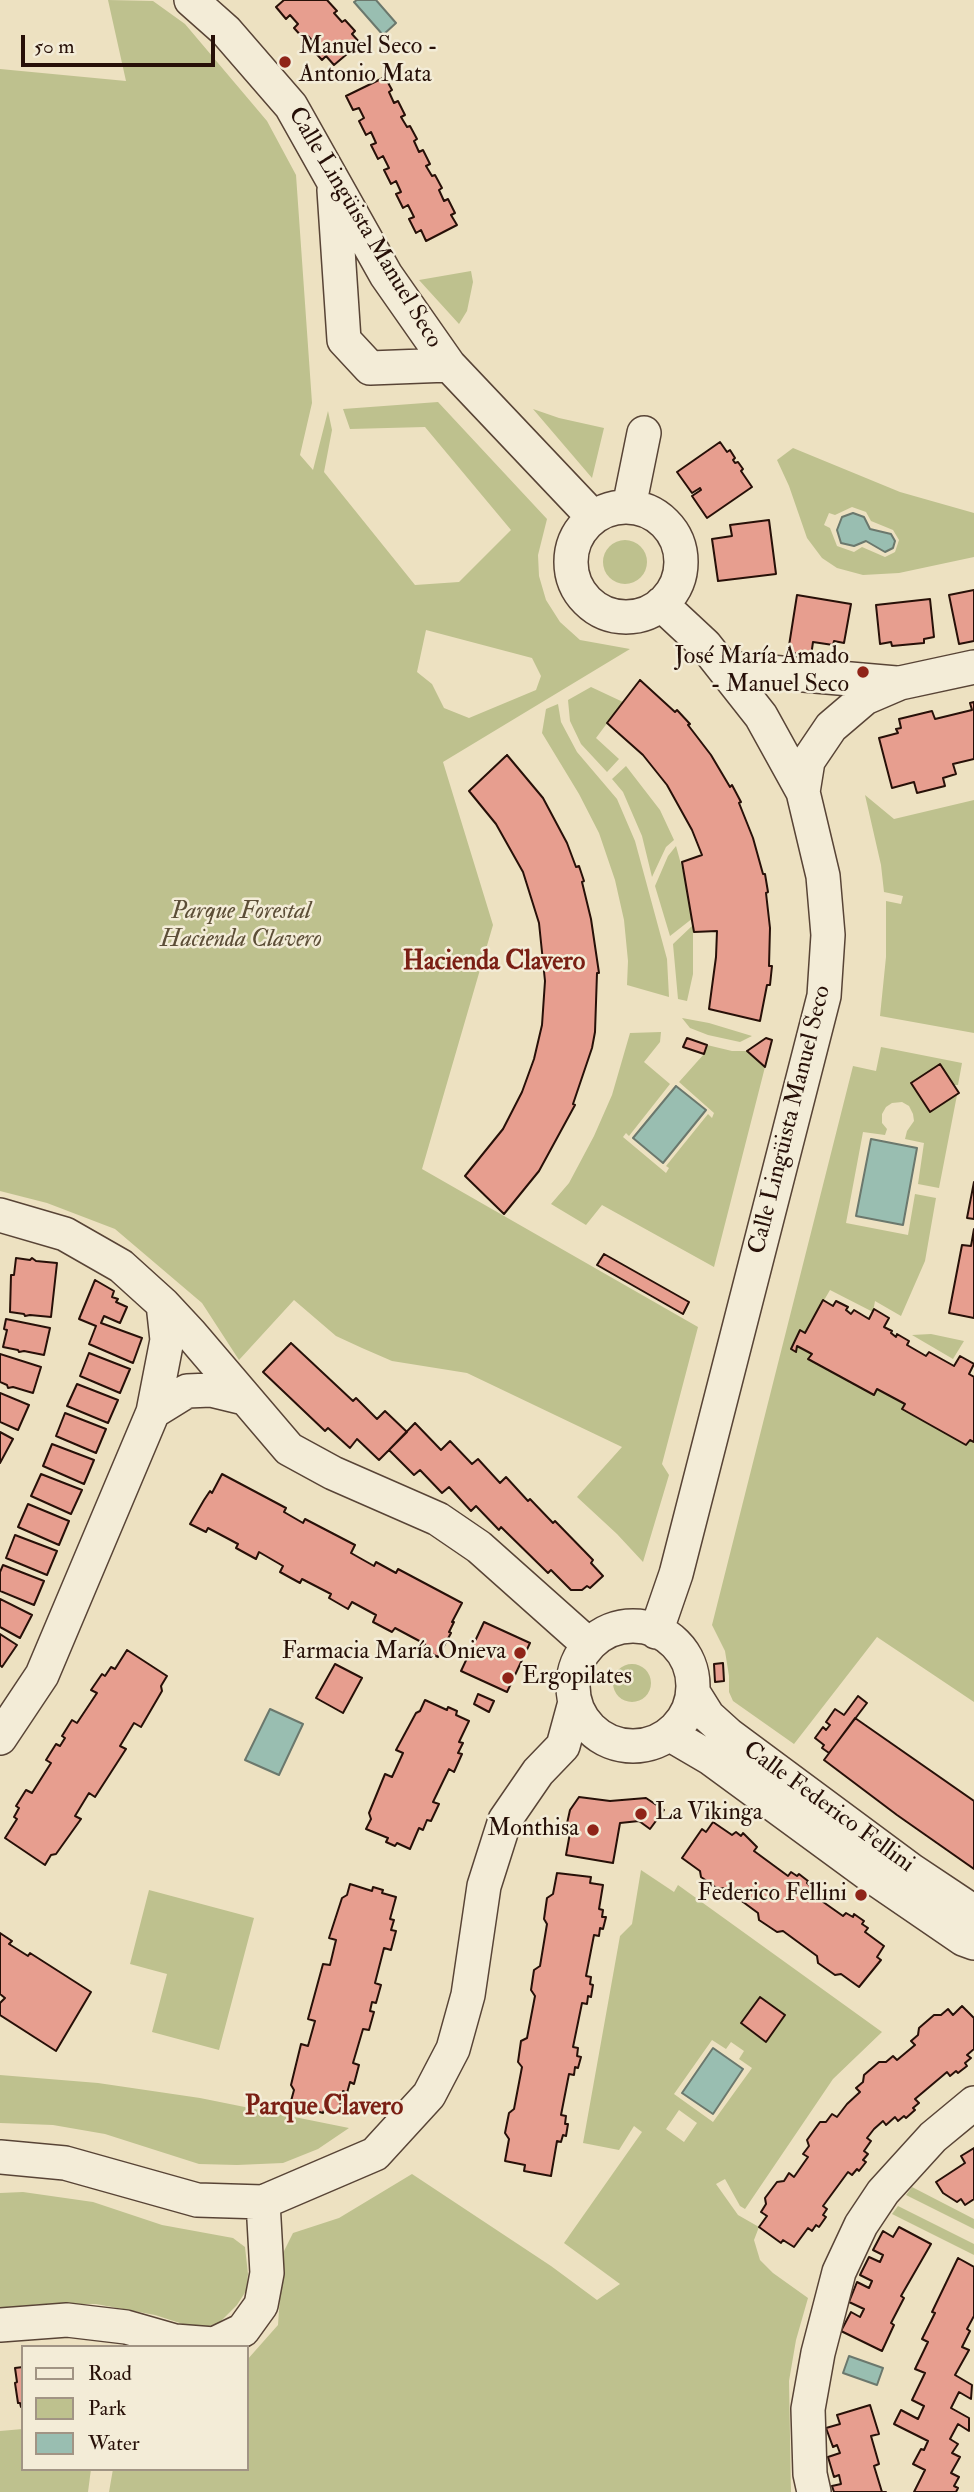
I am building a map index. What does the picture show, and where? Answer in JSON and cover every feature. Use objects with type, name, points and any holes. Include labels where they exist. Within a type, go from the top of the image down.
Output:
[{"type":"street","name":"Calle Lingüista Manuel Seco","points":[[191,0],[226,31],[280,93],[334,181],[386,275],[449,365],[593,517]]},
{"type":"street","points":[[334,181],[344,340],[370,368],[449,365]]},
{"type":"street","points":[[629,507],[644,433]]},
{"type":"street","points":[[629,507],[642,509],[659,517],[672,530],[680,547],[682,566],[678,584],[669,598],[642,615],[625,617],[600,610],[580,593],[573,577],[571,560],[574,543],[582,528],[593,517],[608,509],[629,507]]},
{"type":"street","name":"Calle Lingüista Manuel Seco","points":[[656,1632],[677,1574],[824,996],[828,935],[823,876],[803,792],[761,716],[705,645],[661,604]]},
{"type":"street","points":[[803,792],[808,761],[831,727],[865,698],[900,683],[974,667]]},
{"type":"street","points":[[724,668],[900,683]]},
{"type":"street","points":[[0,1215],[65,1234],[121,1266],[163,1304],[289,1449],[344,1478],[438,1519],[479,1547],[589,1645]]},
{"type":"street","points":[[0,1738],[42,1675],[153,1412],[167,1340],[163,1304]]},
{"type":"street","points":[[162,1374],[200,1346]]},
{"type":"street","points":[[153,1412],[200,1346]]},
{"type":"street","points":[[153,1412],[187,1391],[211,1390],[244,1398]]},
{"type":"street","points":[[635,1626],[656,1632],[677,1646],[687,1660],[693,1692],[689,1708],[681,1723],[656,1742],[624,1745],[610,1741],[594,1732],[583,1719],[575,1702],[574,1673],[579,1659],[589,1645],[603,1634],[619,1628],[635,1626]]},
{"type":"street","name":"Calle Federico Fellini","points":[[693,1692],[708,1716],[729,1735],[911,1871],[974,1912]]},
{"type":"street","points":[[0,2157],[65,2163],[197,2200],[263,2202],[375,2154],[429,2095],[453,2049],[468,1995],[484,1886],[505,1821],[538,1772],[563,1746],[575,1702]]},
{"type":"street","name":"Calle Federico Fellini","points":[[669,1734],[710,1758],[871,1876],[963,1939],[974,1943]]},
{"type":"street","points":[[563,1746],[610,1741]]},
{"type":"street","points":[[814,2492],[810,2474],[808,2409],[818,2353],[839,2272],[861,2225],[883,2192],[933,2137],[974,2103]]},
{"type":"street","points":[[0,2325],[68,2320],[126,2327],[175,2341],[214,2344],[243,2330],[261,2305],[267,2273],[263,2202]]},
{"type":"green space","name":"Parque Forestal Hacienda Clavero","points":[[108,0],[153,1],[185,24],[267,121],[296,175],[312,403],[300,455],[313,470],[328,411],[332,430],[324,472],[415,585],[459,582],[511,530],[425,427],[350,429],[343,409],[438,402],[547,519],[538,555],[539,576],[546,600],[560,622],[580,640],[630,649],[443,762],[493,925],[422,1169],[698,1327],[662,1464],[669,1475],[643,1562],[577,1497],[622,1447],[467,1373],[392,1361],[362,1348],[336,1336],[294,1300],[239,1360],[202,1303],[115,1229],[47,1203],[0,1191],[0,69],[126,81]],"holes":[[[426,630],[532,658],[541,676],[536,690],[469,718],[444,708],[432,684],[417,672]]]},
{"type":"green space","points":[[471,271],[473,282],[467,311],[459,324],[419,280]]},
{"type":"green space","points":[[533,409],[604,428],[592,478]]},
{"type":"green space","points":[[793,448],[900,492],[974,513],[974,557],[899,573],[863,575],[837,568],[822,558],[807,538],[777,460]],"holes":[[[852,507],[866,512],[871,521],[893,530],[899,540],[895,552],[885,557],[862,547],[854,552],[837,546],[830,528],[824,525],[829,513],[835,515]]]},
{"type":"green space","points":[[625,540],[640,547],[647,562],[640,577],[625,584],[610,577],[603,562],[610,547]]},
{"type":"green space","points":[[591,687],[623,702],[596,738],[619,759],[607,772],[581,744],[570,721],[568,700]]},
{"type":"green space","points":[[558,704],[561,722],[577,752],[617,799],[635,841],[667,959],[669,997],[627,985],[628,961],[624,920],[615,880],[599,833],[542,733],[546,709]]},
{"type":"green space","points":[[626,766],[660,810],[674,840],[666,847],[652,877],[642,836],[623,792],[612,779]]},
{"type":"green space","points":[[865,795],[894,819],[974,800],[974,1033],[880,1016],[886,957],[886,901],[901,904],[903,896],[884,892],[881,865]]},
{"type":"green space","points":[[676,846],[693,918],[670,936],[655,886],[668,856]]},
{"type":"green space","points":[[693,925],[693,974],[687,1001],[678,999],[673,944]]},
{"type":"green space","points":[[682,1018],[752,1036],[740,1042],[708,1035],[690,1028]]},
{"type":"green space","points":[[661,1032],[660,1042],[644,1062],[670,1084],[629,1136],[626,1133],[623,1137],[666,1173],[669,1168],[666,1166],[708,1114],[712,1118],[714,1113],[679,1082],[704,1054],[707,1045],[732,1051],[747,1051],[765,1067],[714,1267],[602,1205],[586,1225],[551,1204],[569,1183],[594,1136],[612,1095],[630,1033]]},
{"type":"green space","points":[[881,1047],[962,1063],[958,1085],[954,1085],[940,1064],[911,1083],[930,1112],[957,1095],[939,1188],[918,1184],[924,1143],[905,1139],[914,1121],[909,1106],[902,1102],[886,1107],[882,1114],[882,1123],[887,1129],[885,1135],[863,1132],[846,1223],[908,1235],[915,1194],[936,1198],[925,1261],[901,1316],[875,1301],[873,1312],[830,1290],[805,1333],[800,1331],[791,1349],[796,1351],[797,1346],[812,1354],[809,1359],[873,1395],[877,1389],[905,1404],[902,1409],[966,1445],[970,1440],[974,1442],[974,1702],[877,1637],[794,1744],[733,1701],[729,1692],[725,1651],[712,1625],[853,1066],[876,1071]]},
{"type":"green space","points":[[931,1334],[964,1341],[953,1359],[912,1335]]},
{"type":"green space","points":[[632,1664],[645,1670],[651,1683],[645,1696],[632,1702],[619,1696],[613,1683],[619,1670]]},
{"type":"green space","points":[[641,1870],[674,1892],[678,1885],[882,2032],[833,2079],[745,2209],[740,2206],[725,2179],[716,2184],[738,2215],[759,2227],[754,2240],[760,2260],[773,2273],[808,2298],[796,2340],[789,2381],[791,2492],[109,2492],[113,2471],[248,2471],[248,2359],[278,2325],[283,2253],[293,2233],[339,2218],[412,2174],[551,2266],[597,2300],[620,2284],[564,2243],[642,2132],[634,2126],[619,2150],[583,2143],[620,1936],[632,1924]],"holes":[[[760,1997],[785,2015],[765,2042],[741,2024]],[[712,2040],[726,2049],[731,2042],[744,2051],[739,2059],[752,2068],[713,2122],[674,2094]],[[679,2110],[697,2123],[684,2142],[666,2129]]]},
{"type":"green space","points":[[149,1890],[254,1918],[219,2050],[152,2032],[167,1974],[130,1964]]},
{"type":"green space","points":[[0,2075],[98,2083],[200,2098],[349,2128],[318,2149],[283,2163],[199,2164],[105,2134],[53,2125],[0,2123]]},
{"type":"green space","points":[[912,2187],[974,2219],[974,2229],[906,2195]]},
{"type":"green space","points":[[23,2192],[93,2202],[162,2225],[233,2238],[245,2247],[248,2274],[246,2291],[237,2305],[219,2323],[206,2327],[96,2304],[42,2304],[0,2308],[0,2193]]},
{"type":"green space","points":[[898,2206],[974,2244],[974,2255],[892,2214]]},
{"type":"green space","points":[[21,2429],[21,2471],[91,2471],[88,2492],[0,2492],[0,2431]]},
{"type":"water","points":[[376,0],[396,23],[383,35],[354,2]]},
{"type":"water","points":[[853,513],[864,517],[870,529],[891,534],[895,541],[893,548],[885,552],[866,541],[854,546],[841,543],[837,530],[842,517]]},
{"type":"water","points":[[676,1086],[706,1110],[663,1163],[633,1138]]},
{"type":"water","points":[[871,1139],[917,1148],[903,1225],[856,1216]]},
{"type":"water","points":[[270,1709],[303,1724],[279,1775],[245,1760]]},
{"type":"water","points":[[713,2048],[743,2069],[713,2114],[682,2093]]},
{"type":"water","points":[[849,2356],[883,2368],[877,2385],[843,2373]]},
{"type":"building","points":[[284,0],[327,0],[342,22],[345,20],[355,31],[352,34],[360,43],[334,65],[326,56],[322,60],[312,49],[316,45],[308,36],[304,39],[294,28],[298,24],[290,15],[286,19],[276,7]]},
{"type":"building","points":[[385,77],[392,90],[389,92],[394,103],[398,101],[405,115],[401,117],[417,139],[414,141],[419,152],[423,150],[430,164],[426,166],[442,188],[439,190],[444,201],[448,199],[455,213],[451,215],[457,225],[426,241],[421,230],[416,233],[409,219],[414,217],[408,205],[403,208],[396,194],[401,192],[396,181],[391,184],[384,170],[389,168],[383,156],[378,159],[371,145],[376,143],[371,132],[366,135],[359,121],[364,118],[359,108],[353,110],[346,96]]},
{"type":"building","points":[[720,442],[727,452],[730,450],[735,458],[733,460],[743,469],[741,471],[752,487],[707,518],[692,496],[701,490],[700,488],[692,493],[677,472]]},
{"type":"building","points":[[769,520],[776,574],[718,581],[712,539],[732,536],[730,525]]},
{"type":"building","points":[[974,590],[974,641],[959,644],[949,595]]},
{"type":"building","points":[[797,595],[851,604],[844,643],[834,641],[833,645],[813,642],[811,656],[788,652]]},
{"type":"building","points":[[930,599],[934,637],[924,639],[924,643],[892,646],[891,642],[880,644],[876,605]]},
{"type":"building","points":[[640,680],[690,724],[688,725],[711,755],[730,787],[732,785],[741,802],[739,803],[765,874],[768,892],[769,966],[772,966],[760,1021],[709,1009],[717,931],[694,932],[682,862],[702,855],[692,830],[667,785],[643,755],[607,723]]},
{"type":"building","points":[[974,702],[974,759],[953,764],[956,774],[943,778],[945,786],[917,793],[914,782],[892,788],[879,738],[898,733],[896,729],[901,728],[899,719],[932,711],[935,719],[972,710],[970,703]]},
{"type":"building","points":[[507,755],[543,798],[567,843],[576,867],[579,866],[584,881],[582,882],[599,973],[595,1032],[573,1104],[575,1105],[539,1171],[504,1214],[465,1176],[503,1129],[522,1092],[542,1025],[545,981],[539,923],[523,872],[496,824],[469,791]]},
{"type":"building","points":[[687,1038],[707,1045],[704,1054],[683,1047]]},
{"type":"building","points":[[766,1038],[772,1040],[765,1067],[747,1051]]},
{"type":"building","points":[[940,1064],[959,1093],[930,1112],[911,1083]]},
{"type":"building","points":[[974,1182],[974,1219],[967,1218]]},
{"type":"building","points":[[974,1229],[974,1318],[949,1313],[962,1245],[971,1246]]},
{"type":"building","points":[[604,1254],[689,1302],[683,1314],[597,1265]]},
{"type":"building","points":[[16,1258],[57,1263],[51,1317],[25,1316],[10,1312],[11,1275],[14,1275]]},
{"type":"building","points":[[95,1280],[114,1291],[112,1297],[118,1299],[116,1302],[127,1307],[120,1323],[104,1316],[101,1323],[142,1338],[133,1363],[89,1344],[96,1326],[79,1319]]},
{"type":"building","points":[[823,1300],[833,1306],[836,1301],[848,1307],[846,1310],[851,1314],[854,1310],[869,1319],[874,1309],[889,1318],[884,1327],[896,1337],[897,1334],[909,1341],[907,1345],[926,1356],[929,1352],[954,1366],[960,1356],[974,1364],[969,1374],[974,1377],[974,1442],[970,1440],[966,1445],[902,1409],[905,1404],[877,1389],[874,1395],[808,1359],[812,1354],[797,1346],[796,1352],[791,1349],[800,1330],[805,1333]]},
{"type":"building","points":[[6,1319],[50,1328],[44,1355],[3,1347],[7,1330],[4,1329]]},
{"type":"building","points":[[291,1343],[353,1401],[356,1398],[377,1419],[385,1411],[407,1432],[379,1460],[357,1439],[350,1448],[328,1428],[325,1431],[263,1372]]},
{"type":"building","points":[[89,1353],[130,1369],[120,1393],[80,1376]]},
{"type":"building","points":[[0,1354],[41,1367],[33,1393],[8,1388],[0,1382]]},
{"type":"building","points":[[77,1384],[118,1400],[108,1423],[67,1406]]},
{"type":"building","points":[[0,1393],[29,1405],[18,1430],[0,1422]]},
{"type":"building","points":[[65,1413],[106,1429],[96,1453],[56,1436]]},
{"type":"building","points":[[415,1423],[441,1450],[450,1441],[472,1464],[478,1459],[500,1483],[506,1477],[528,1501],[530,1499],[553,1523],[555,1521],[593,1560],[591,1563],[603,1576],[590,1588],[587,1586],[582,1590],[571,1590],[551,1570],[548,1573],[501,1527],[499,1530],[476,1506],[471,1511],[449,1487],[442,1493],[420,1470],[414,1475],[389,1450]]},
{"type":"building","points":[[0,1432],[13,1439],[0,1463]]},
{"type":"building","points":[[52,1444],[94,1460],[84,1484],[43,1466]]},
{"type":"building","points":[[41,1474],[82,1490],[71,1514],[31,1496]]},
{"type":"building","points":[[222,1474],[286,1508],[284,1512],[303,1523],[305,1519],[355,1545],[351,1553],[374,1566],[376,1562],[396,1573],[398,1569],[462,1603],[452,1622],[451,1633],[438,1657],[422,1649],[425,1644],[395,1628],[392,1632],[373,1622],[376,1615],[352,1602],[348,1609],[329,1598],[331,1594],[302,1579],[300,1583],[280,1572],[283,1566],[259,1552],[256,1559],[236,1548],[238,1544],[208,1528],[206,1532],[190,1524]]},
{"type":"building","points":[[28,1504],[69,1521],[59,1545],[18,1527]]},
{"type":"building","points":[[15,1535],[57,1551],[47,1575],[6,1558]]},
{"type":"building","points":[[3,1565],[44,1581],[34,1605],[0,1591],[0,1572]]},
{"type":"building","points":[[0,1599],[32,1615],[20,1638],[0,1627]]},
{"type":"building","points":[[484,1622],[530,1643],[507,1692],[461,1671]]},
{"type":"building","points":[[0,1634],[17,1645],[2,1667],[0,1665]]},
{"type":"building","points":[[127,1650],[167,1676],[161,1686],[162,1691],[141,1727],[134,1723],[120,1746],[126,1749],[95,1797],[89,1793],[75,1816],[81,1819],[45,1865],[5,1838],[17,1819],[14,1817],[19,1808],[16,1806],[26,1790],[32,1793],[51,1763],[46,1760],[56,1744],[60,1746],[65,1738],[62,1736],[72,1720],[77,1723],[97,1693],[91,1690],[102,1674],[105,1676],[111,1667],[115,1669]]},
{"type":"building","points":[[723,1663],[724,1681],[715,1682],[714,1664]]},
{"type":"building","points":[[335,1664],[362,1678],[343,1713],[316,1698]]},
{"type":"building","points":[[478,1694],[494,1701],[489,1712],[474,1704]]},
{"type":"building","points":[[858,1696],[867,1703],[829,1753],[815,1738],[823,1727],[826,1730],[830,1725],[826,1722],[835,1709],[844,1715]]},
{"type":"building","points":[[425,1700],[447,1710],[448,1707],[457,1711],[456,1715],[469,1721],[459,1742],[463,1743],[458,1753],[462,1754],[454,1772],[449,1769],[433,1802],[439,1804],[431,1821],[427,1820],[423,1830],[419,1828],[410,1849],[397,1843],[395,1846],[386,1842],[388,1838],[366,1829],[371,1819],[369,1813],[385,1774],[392,1777],[403,1753],[396,1750]]},
{"type":"building","points":[[855,1718],[974,1801],[974,1869],[824,1760]]},
{"type":"building","points":[[579,1797],[610,1801],[646,1798],[664,1810],[650,1829],[639,1821],[620,1823],[613,1863],[566,1855],[570,1833],[566,1828],[570,1810]]},
{"type":"building","points":[[713,1822],[732,1835],[736,1832],[741,1836],[743,1833],[757,1847],[754,1851],[788,1876],[791,1872],[797,1876],[799,1874],[812,1888],[809,1892],[843,1916],[846,1913],[853,1917],[854,1914],[864,1921],[862,1924],[868,1928],[865,1932],[884,1946],[877,1957],[881,1960],[859,1987],[841,1974],[835,1975],[818,1963],[817,1956],[783,1931],[777,1932],[759,1920],[758,1913],[724,1888],[718,1889],[701,1877],[700,1871],[682,1858],[702,1829],[706,1832]]},
{"type":"building","points":[[557,1873],[591,1877],[590,1883],[603,1885],[599,1909],[603,1910],[602,1917],[606,1917],[599,1936],[594,1935],[586,1976],[591,1977],[590,1984],[593,1985],[591,1997],[588,1996],[587,2004],[582,2003],[573,2047],[578,2048],[577,2056],[581,2057],[574,2075],[569,2074],[561,2115],[566,2116],[565,2124],[568,2124],[566,2136],[563,2135],[561,2142],[557,2141],[551,2176],[524,2171],[525,2165],[505,2161],[509,2139],[505,2133],[509,2113],[514,2109],[522,2067],[518,2062],[521,2041],[527,2038],[535,1996],[531,1990],[534,1970],[540,1966],[547,1924],[544,1919],[547,1898],[553,1894]]},
{"type":"building","points":[[350,1884],[372,1891],[373,1887],[396,1897],[390,1919],[394,1920],[391,1930],[396,1931],[391,1950],[384,1948],[375,1983],[381,1985],[376,2003],[372,2002],[370,2011],[374,2012],[369,2030],[363,2029],[353,2063],[359,2065],[354,2084],[350,2082],[347,2093],[343,2091],[338,2114],[324,2110],[323,2113],[313,2110],[314,2107],[291,2101],[294,2090],[291,2085],[301,2044],[308,2046],[315,2021],[308,2019],[323,1964],[330,1965],[336,1940],[329,1938],[342,1898],[347,1895]]},
{"type":"building","points":[[0,1933],[12,1941],[9,1944],[28,1956],[30,1953],[91,1992],[56,2051],[0,2015],[0,2003],[5,1998],[0,1994]]},
{"type":"building","points":[[760,1997],[785,2015],[766,2042],[741,2023]]},
{"type":"building","points":[[962,2006],[974,2018],[974,2049],[967,2055],[971,2058],[965,2063],[967,2066],[950,2076],[947,2072],[915,2099],[919,2103],[906,2118],[904,2116],[898,2121],[895,2117],[886,2125],[883,2121],[874,2129],[867,2138],[871,2141],[864,2151],[868,2154],[863,2160],[866,2162],[852,2175],[848,2172],[823,2206],[827,2209],[823,2215],[826,2217],[819,2227],[816,2225],[812,2231],[808,2228],[794,2247],[783,2240],[781,2243],[759,2227],[767,2216],[761,2212],[766,2204],[765,2198],[777,2182],[784,2181],[789,2173],[794,2177],[808,2157],[803,2154],[809,2146],[807,2140],[820,2122],[826,2122],[832,2114],[837,2117],[860,2092],[856,2088],[863,2082],[864,2075],[879,2062],[886,2062],[893,2056],[897,2060],[915,2045],[911,2041],[918,2035],[919,2028],[934,2015],[941,2015],[948,2009],[953,2015]]},
{"type":"building","points":[[974,2148],[974,2199],[965,2205],[961,2199],[957,2202],[943,2193],[936,2182],[965,2163],[961,2156]]},
{"type":"building","points":[[899,2227],[931,2244],[901,2296],[904,2298],[891,2323],[894,2325],[882,2351],[841,2331],[851,2312],[860,2317],[864,2309],[849,2302],[857,2282],[869,2288],[872,2281],[860,2275],[869,2257],[880,2262],[883,2255],[873,2250],[883,2231],[893,2237]]},
{"type":"building","points":[[958,2258],[974,2267],[974,2316],[962,2347],[969,2350],[955,2375],[972,2385],[971,2399],[959,2392],[951,2408],[969,2418],[969,2431],[958,2424],[950,2439],[958,2444],[952,2453],[960,2457],[951,2473],[959,2477],[954,2486],[958,2488],[956,2492],[914,2492],[925,2470],[913,2464],[928,2441],[894,2424],[901,2410],[918,2419],[924,2406],[912,2400],[925,2373],[915,2369],[928,2342],[922,2339],[935,2313],[932,2312]]},
{"type":"building","points":[[21,2367],[21,2407],[18,2403],[15,2368]]},
{"type":"building","points":[[870,2405],[879,2434],[871,2436],[879,2464],[874,2466],[882,2492],[834,2492],[832,2486],[841,2484],[839,2475],[834,2477],[828,2457],[840,2453],[837,2445],[833,2447],[826,2428],[840,2424],[837,2415]]},
{"type":"place","name":"Manuel Seco - Antonio Mata","points":[[285,62]]},
{"type":"place","name":"José María Amado - Manuel Seco","points":[[863,672]]},
{"type":"place","name":"Farmacia María Onieva","points":[[520,1653]]},
{"type":"place","name":"Ergopilates","points":[[508,1678]]},
{"type":"place","name":"La Vikinga","points":[[641,1814]]},
{"type":"place","name":"Monthisa","points":[[593,1830]]},
{"type":"place","name":"Federico Fellini","points":[[861,1895]]},
{"type":"district","name":"Hacienda Clavero","points":[[494,963]]},
{"type":"district","name":"Parque Clavero","points":[[324,2108]]}]
